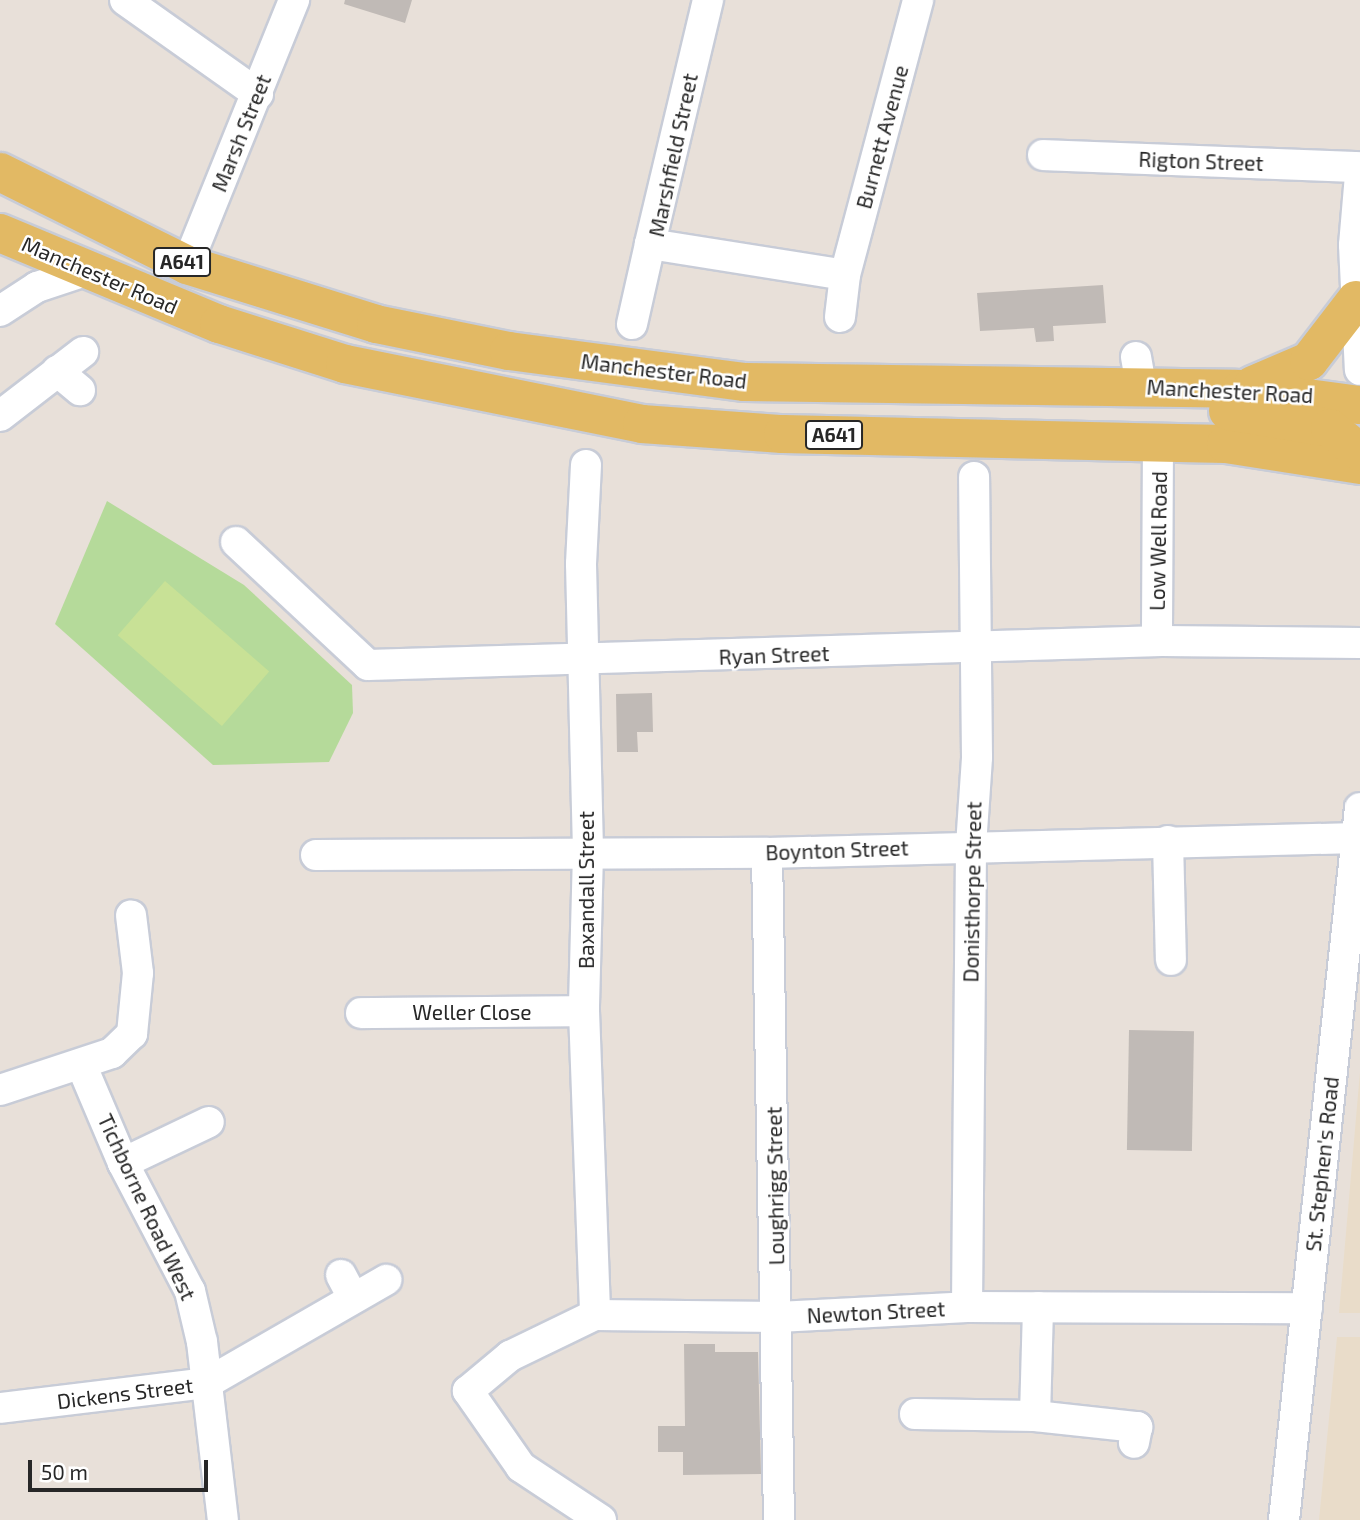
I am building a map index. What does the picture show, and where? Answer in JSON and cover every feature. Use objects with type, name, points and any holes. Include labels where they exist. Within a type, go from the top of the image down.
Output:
[{"type":"main road","name":"Manchester Road","points":[[0,172],[187,265],[376,324],[618,366],[823,385],[1138,372],[1179,388],[1241,389],[1360,405]]},
{"type":"main road","name":"Manchester Road","points":[[0,233],[219,324],[345,364],[642,424],[783,434],[1158,440],[1292,452],[1360,466]]},
{"type":"main road","points":[[1241,389],[1309,361],[1356,300]]},
{"type":"main road","points":[[1179,388],[1231,412],[1330,428],[1360,452]]},
{"type":"street","points":[[125,0],[258,94]]},
{"type":"street","name":"Marsh Street","points":[[187,265],[294,0]]},
{"type":"street","name":"Marshfield Street","points":[[708,0],[650,244],[845,275]]},
{"type":"street","name":"Burnett Avenue","points":[[840,317],[845,275],[918,0]]},
{"type":"street","name":"Rigton Street","points":[[1043,155],[1360,167]]},
{"type":"street","points":[[1360,175],[1356,300],[1360,370]]},
{"type":"street","points":[[632,324],[650,244]]},
{"type":"street","points":[[0,311],[37,287],[88,270]]},
{"type":"street","points":[[0,416],[83,352]]},
{"type":"street","points":[[57,371],[79,390]]},
{"type":"street","name":"Low Well Road","points":[[1158,440],[1157,629],[1162,641]]},
{"type":"street","name":"Baxandall Street","points":[[586,464],[584,660],[587,853],[584,1011],[595,1315]]},
{"type":"street","name":"Donisthorpe Street","points":[[967,1307],[971,846],[976,777],[974,477]]},
{"type":"street","name":"Ryan Street","points":[[236,542],[368,665],[976,650],[1162,641],[1360,643]]},
{"type":"street","name":"St. Stephen's Road","points":[[1284,1520],[1360,808]]},
{"type":"street","name":"Boynton Street","points":[[316,855],[767,853],[1357,838]]},
{"type":"street","points":[[1168,841],[1171,960]]},
{"type":"street","name":"Loughrigg Street","points":[[767,853],[778,1317],[779,1520]]},
{"type":"street","points":[[0,1090],[112,1053],[132,1034],[138,973],[131,915]]},
{"type":"street","name":"Weller Close","points":[[361,1013],[584,1011]]},
{"type":"street","name":"Tichborne Road West","points":[[81,1064],[124,1163],[190,1291],[207,1383],[223,1520]]},
{"type":"street","points":[[124,1163],[209,1122]]},
{"type":"street","name":"Dickens Street","points":[[0,1408],[207,1383],[347,1287],[386,1280]]},
{"type":"street","name":"Newton Street","points":[[601,1520],[521,1467],[468,1391],[510,1356],[595,1315],[778,1317],[967,1307],[1307,1308]]},
{"type":"street","points":[[1035,1416],[1038,1307]]},
{"type":"street","points":[[915,1414],[1035,1416],[1137,1427],[1134,1443]]},
{"type":"shaded area","points":[[1360,1072],[1360,1313],[1339,1313]]},
{"type":"shaded area","points":[[1337,1337],[1360,1337],[1360,1520],[1319,1520]]},
{"type":"green space","points":[[107,501],[244,585],[352,685],[353,713],[329,762],[213,765],[55,624]]},
{"type":"green space","points":[[165,581],[269,672],[222,726],[118,635]]},
{"type":"building","points":[[345,0],[412,0],[405,23],[344,4]]},
{"type":"building","points":[[1103,285],[1106,323],[1053,326],[1054,341],[1036,342],[1034,328],[980,331],[977,293]]},
{"type":"building","points":[[652,693],[653,732],[637,732],[638,752],[617,752],[616,694]]},
{"type":"building","points":[[1129,1030],[1194,1031],[1192,1151],[1127,1150]]},
{"type":"building","points":[[684,1344],[715,1344],[715,1352],[758,1352],[761,1474],[683,1475],[683,1452],[658,1452],[658,1426],[685,1426]]}]
